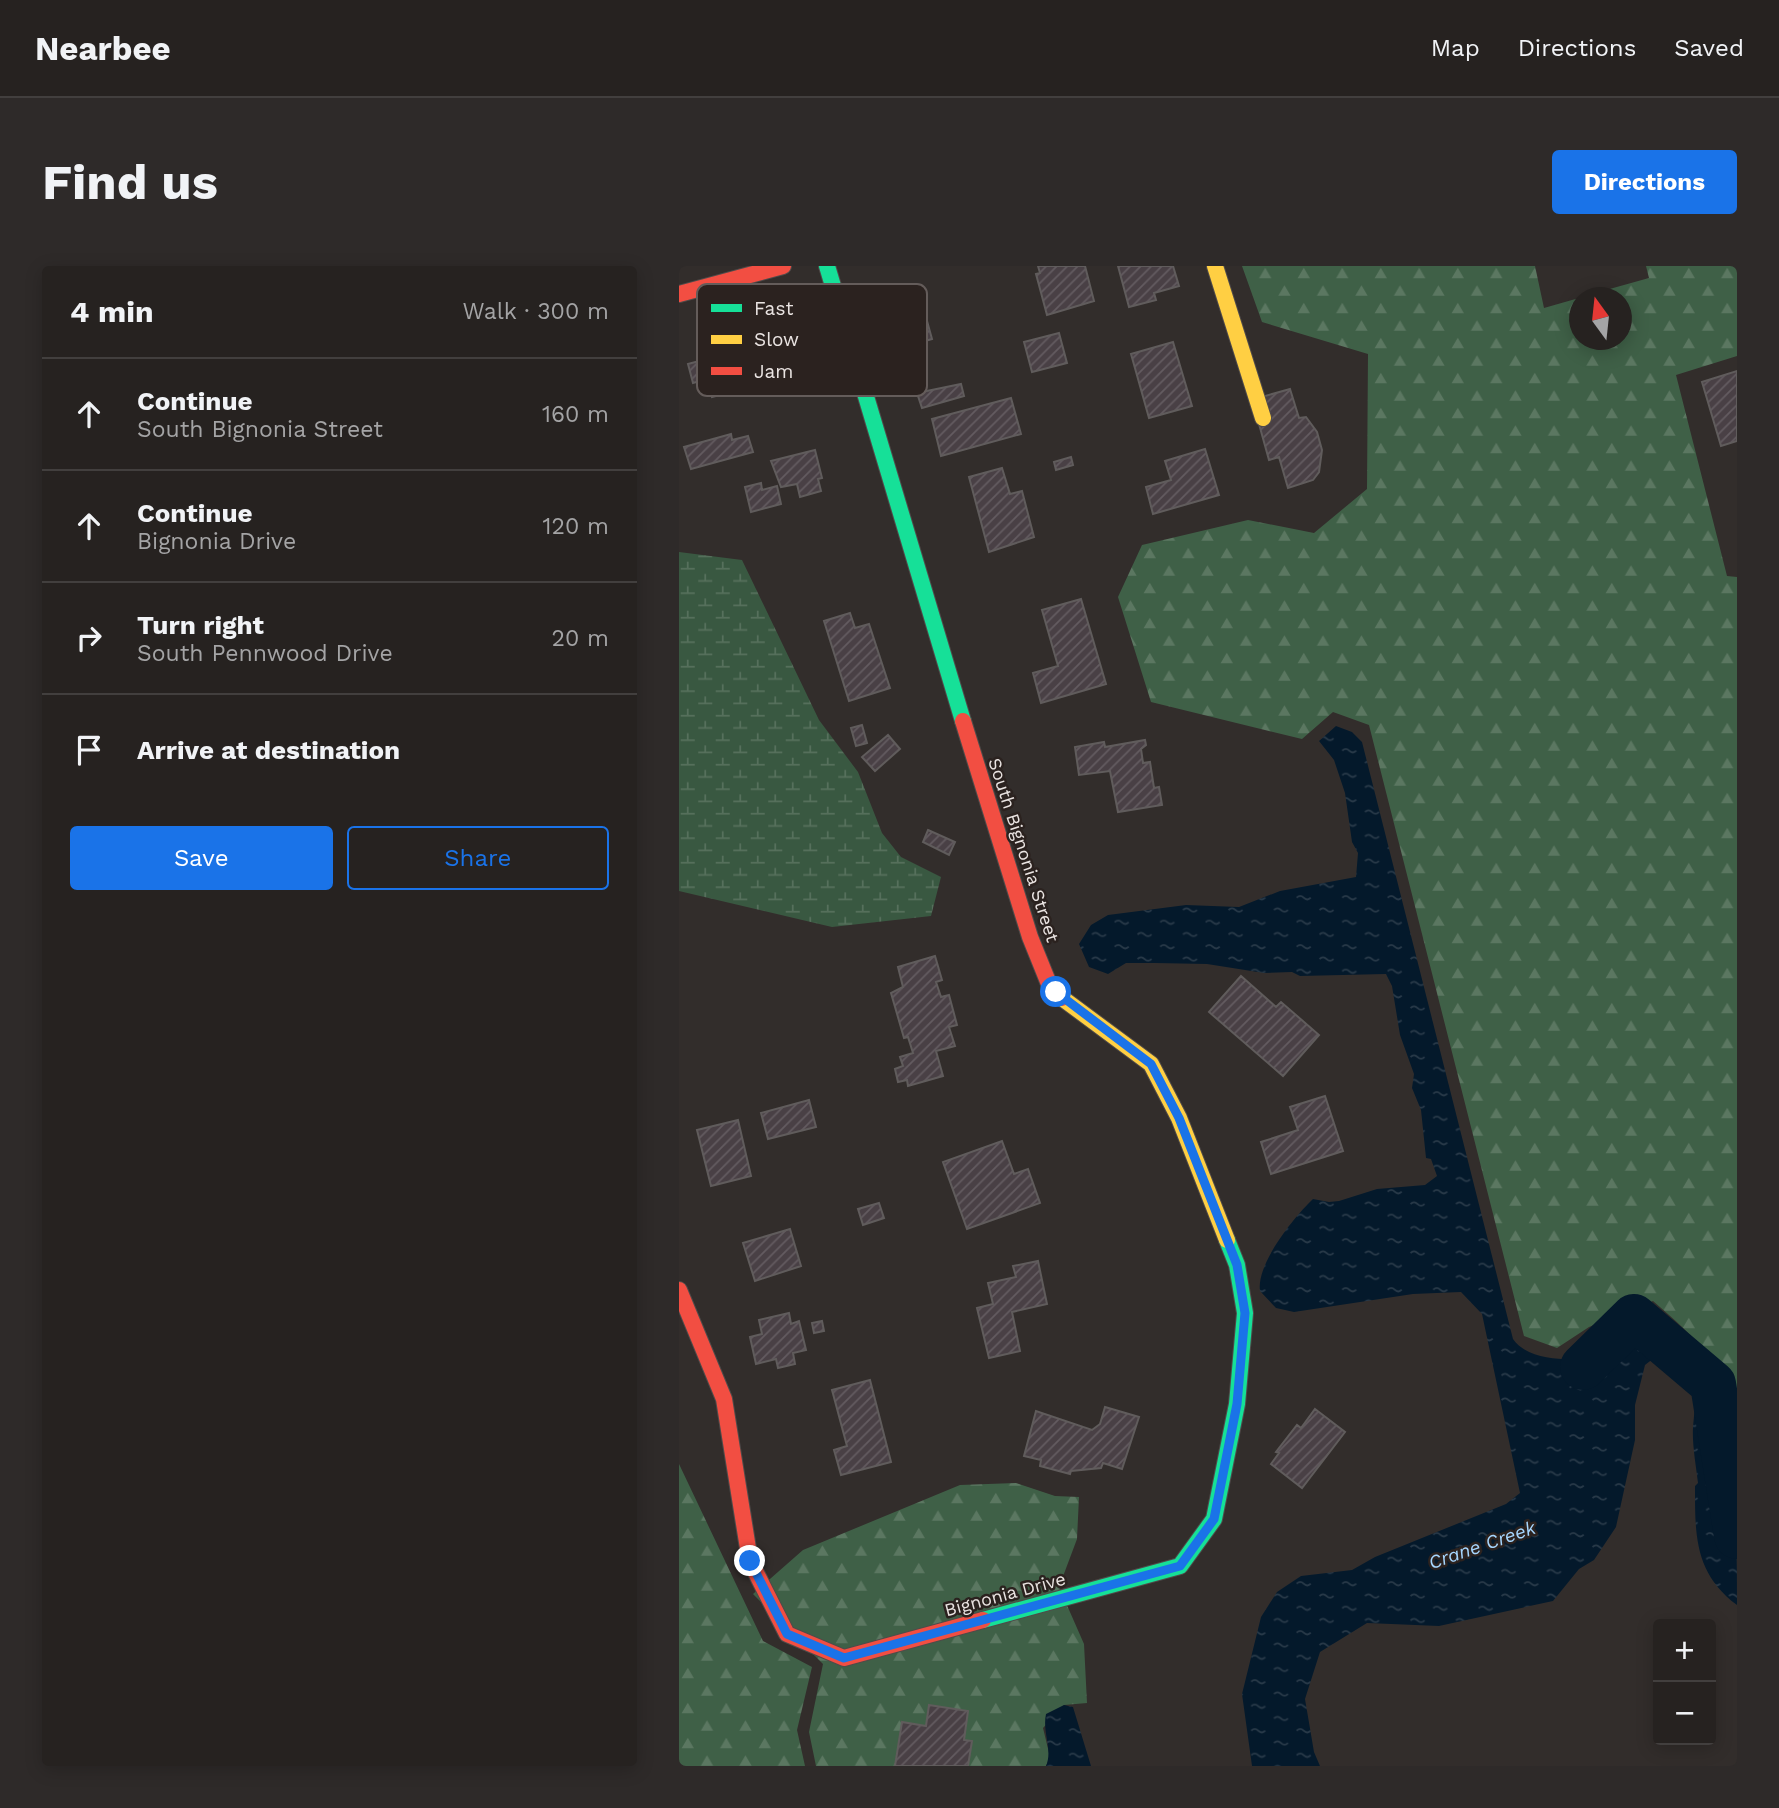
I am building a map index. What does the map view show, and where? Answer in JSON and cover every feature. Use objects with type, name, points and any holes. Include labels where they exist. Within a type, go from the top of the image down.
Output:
[{"type":"street","points":[[716,284],[783,266]]},
{"type":"street","name":"South Bignonia Street","points":[[827,266],[832,284]]},
{"type":"street","points":[[1216,266],[1263,418]]},
{"type":"street","points":[[679,294],[697,289]]},
{"type":"street","name":"South Bignonia Street","points":[[865,396],[1030,937],[1051,989],[1151,1064],[1179,1118],[1237,1265],[1245,1313],[1237,1404],[1214,1519]]},
{"type":"street","name":"Bignonia Drive","points":[[679,1290],[725,1399],[750,1561],[787,1634],[844,1658],[1180,1566],[1214,1519]]},
{"type":"green space","points":[[1242,266],[1535,266],[1544,308],[1569,301],[1569,350],[1632,350],[1632,287],[1617,287],[1649,278],[1646,266],[1737,266],[1737,356],[1676,375],[1727,576],[1737,577],[1737,1423],[1725,1384],[1707,1354],[1653,1301],[1589,1327],[1557,1348],[1524,1336],[1369,725],[1333,712],[1302,739],[1151,702],[1118,597],[1142,545],[1248,520],[1314,533],[1367,489],[1368,354],[1262,322]]},
{"type":"green space","points":[[679,552],[742,560],[819,720],[858,772],[882,833],[901,857],[941,877],[931,916],[832,927],[679,891]]},
{"type":"green space","points":[[679,1464],[763,1641],[812,1667],[797,1730],[805,1766],[679,1766]]},
{"type":"green space","points":[[1016,1483],[1055,1496],[1079,1497],[1077,1539],[1059,1587],[1084,1644],[1087,1703],[1064,1705],[1043,1728],[1050,1757],[1046,1766],[816,1766],[809,1732],[823,1664],[753,1594],[803,1550],[960,1485]]},
{"type":"water","points":[[1336,726],[1352,732],[1362,742],[1513,1339],[1519,1346],[1535,1354],[1581,1359],[1603,1334],[1652,1315],[1692,1351],[1707,1377],[1726,1438],[1735,1506],[1737,1605],[1712,1580],[1705,1566],[1697,1536],[1695,1486],[1698,1483],[1693,1434],[1693,1369],[1690,1361],[1677,1355],[1654,1358],[1645,1365],[1635,1405],[1635,1440],[1616,1527],[1594,1560],[1579,1569],[1553,1601],[1439,1626],[1367,1623],[1320,1652],[1305,1699],[1314,1752],[1320,1766],[1252,1766],[1242,1694],[1261,1617],[1277,1592],[1301,1576],[1352,1570],[1375,1557],[1506,1504],[1520,1493],[1482,1314],[1461,1292],[1413,1294],[1294,1312],[1276,1308],[1260,1291],[1260,1280],[1270,1255],[1296,1217],[1313,1199],[1339,1201],[1377,1189],[1425,1185],[1437,1176],[1431,1159],[1426,1158],[1421,1110],[1412,1088],[1414,1074],[1400,1035],[1392,986],[1386,974],[1300,976],[1292,972],[1264,973],[1207,964],[1126,963],[1108,974],[1089,967],[1079,944],[1091,925],[1108,915],[1186,905],[1239,907],[1280,891],[1356,877],[1358,853],[1352,842],[1345,793],[1334,760],[1319,741]]},
{"type":"water","points":[[1064,1705],[1073,1707],[1091,1766],[1046,1766],[1046,1714]]},
{"type":"building","points":[[1038,266],[1085,266],[1094,301],[1047,315],[1036,274],[1040,273]]},
{"type":"building","points":[[1118,266],[1173,266],[1179,286],[1154,293],[1156,300],[1129,307]]},
{"type":"building","points":[[927,321],[932,339],[927,340]]},
{"type":"building","points":[[1059,333],[1067,363],[1032,372],[1024,342]]},
{"type":"building","points":[[1173,342],[1192,406],[1149,418],[1131,354]]},
{"type":"building","points":[[697,362],[697,382],[693,383],[688,364]]},
{"type":"building","points":[[1737,371],[1737,441],[1721,446],[1702,382]]},
{"type":"building","points":[[961,384],[964,396],[922,408],[918,396],[927,396],[927,391]]},
{"type":"building","points":[[1290,389],[1299,418],[1306,417],[1317,432],[1322,450],[1319,472],[1313,480],[1288,488],[1279,457],[1269,460],[1259,424],[1265,396]]},
{"type":"building","points":[[1011,398],[1021,434],[941,456],[932,419]]},
{"type":"building","points":[[731,434],[732,440],[748,436],[753,452],[691,469],[684,447]]},
{"type":"building","points":[[1205,449],[1219,495],[1153,514],[1146,487],[1171,480],[1165,461]]},
{"type":"building","points":[[815,450],[822,478],[818,479],[821,491],[800,497],[797,484],[781,487],[771,461]]},
{"type":"building","points":[[1071,457],[1073,465],[1056,470],[1054,462]]},
{"type":"building","points":[[1002,468],[1010,494],[1022,491],[1034,537],[989,552],[969,477]]},
{"type":"building","points":[[761,483],[762,490],[777,486],[781,504],[751,512],[745,487]]},
{"type":"building","points":[[1081,599],[1106,684],[1041,703],[1033,673],[1058,666],[1042,610]]},
{"type":"building","points":[[850,613],[855,628],[869,624],[890,688],[849,701],[824,621]]},
{"type":"building","points":[[862,725],[867,743],[856,746],[851,728]]},
{"type":"building","points":[[888,735],[900,749],[875,771],[862,757]]},
{"type":"building","points":[[1145,740],[1146,745],[1141,749],[1143,763],[1150,762],[1154,788],[1159,787],[1162,805],[1118,812],[1110,771],[1079,775],[1075,747],[1104,742],[1105,747]]},
{"type":"building","points":[[928,830],[955,842],[949,855],[923,842]]},
{"type":"building","points":[[935,956],[942,980],[936,982],[941,997],[949,995],[957,1025],[949,1027],[955,1046],[936,1051],[943,1076],[908,1086],[907,1080],[898,1082],[895,1069],[903,1066],[900,1057],[913,1053],[908,1037],[904,1038],[891,993],[903,987],[898,967]]},
{"type":"building","points":[[1241,976],[1276,1007],[1281,1002],[1319,1035],[1283,1076],[1209,1012]]},
{"type":"building","points":[[1325,1096],[1343,1151],[1271,1174],[1261,1142],[1298,1130],[1290,1107]]},
{"type":"building","points":[[809,1100],[816,1127],[768,1139],[761,1113]]},
{"type":"building","points":[[738,1120],[751,1176],[711,1186],[697,1130]]},
{"type":"building","points":[[1002,1141],[1014,1174],[1028,1169],[1040,1203],[967,1229],[943,1162]]},
{"type":"building","points":[[879,1203],[884,1218],[863,1225],[858,1209]]},
{"type":"building","points":[[790,1229],[801,1266],[755,1281],[743,1243]]},
{"type":"building","points":[[1038,1261],[1047,1304],[1012,1312],[1020,1351],[989,1358],[977,1308],[993,1304],[988,1283],[1016,1277],[1013,1266]]},
{"type":"building","points":[[789,1313],[791,1324],[799,1321],[806,1350],[793,1353],[795,1364],[778,1368],[776,1359],[756,1364],[750,1337],[762,1334],[759,1320]]},
{"type":"building","points":[[822,1321],[824,1331],[814,1333],[812,1323]]},
{"type":"building","points":[[870,1380],[891,1462],[841,1475],[834,1450],[847,1446],[832,1390]]},
{"type":"building","points":[[1105,1407],[1139,1417],[1122,1469],[1103,1463],[1101,1468],[1071,1471],[1070,1474],[1040,1466],[1041,1460],[1024,1456],[1036,1411],[1092,1430],[1100,1424]]},
{"type":"building","points":[[1315,1409],[1345,1432],[1302,1488],[1271,1464],[1279,1453],[1276,1452],[1297,1425],[1301,1428]]},
{"type":"building","points":[[929,1705],[968,1711],[964,1740],[972,1741],[968,1766],[895,1766],[902,1722],[926,1726]]},
{"type":"waterway","name":"Crane Creek","points":[[1583,1367],[1634,1317],[1713,1384],[1737,1536]]},
{"type":"traffic: fast","points":[[827,266],[832,284]]},
{"type":"traffic: fast","points":[[866,396],[963,721]]},
{"type":"traffic: fast","points":[[983,1620],[1180,1566],[1214,1519],[1237,1404],[1245,1313],[1237,1265],[1227,1240]]},
{"type":"traffic: slow","points":[[1215,266],[1263,418]]},
{"type":"traffic: slow","points":[[1062,998],[1151,1064],[1179,1118],[1227,1240]]},
{"type":"traffic: jam","points":[[716,284],[783,266]]},
{"type":"traffic: jam","points":[[679,294],[697,289]]},
{"type":"traffic: jam","points":[[963,721],[1030,937],[1051,989],[1062,998]]},
{"type":"traffic: jam","points":[[679,1290],[724,1399],[750,1561],[787,1634],[844,1658],[983,1620]]},
{"type":"route","points":[[750,1561],[787,1634],[844,1658],[1180,1566],[1214,1519],[1237,1404],[1245,1313],[1237,1265],[1200,1178],[1179,1118],[1151,1064],[1056,992]]}]
